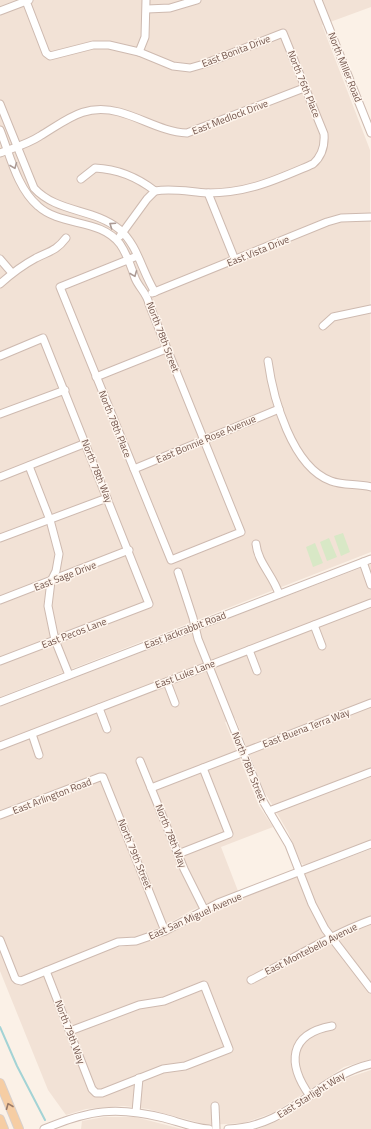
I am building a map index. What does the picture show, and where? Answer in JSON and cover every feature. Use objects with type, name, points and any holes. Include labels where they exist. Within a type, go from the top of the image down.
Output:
[{"type":"main road","points":[[0,1083],[19,1129]]},
{"type":"main road","points":[[0,1118],[4,1129]]},
{"type":"street","points":[[139,52],[145,37],[147,9],[146,0]]},
{"type":"street","points":[[147,9],[170,8],[197,0]]},
{"type":"street","name":"North Miller Road","points":[[318,0],[371,134]]},
{"type":"street","points":[[0,11],[27,1]]},
{"type":"street","name":"East Bonita Drive","points":[[27,1],[46,53],[50,56],[93,45],[116,46],[139,52],[173,66],[190,68],[283,33]]},
{"type":"street","name":"North 76th Place","points":[[208,193],[258,187],[313,164],[320,158],[323,150],[324,134],[304,88],[283,33]]},
{"type":"street","name":"East Medlock Drive","points":[[0,153],[40,136],[71,116],[92,111],[119,112],[171,130],[186,133],[304,88]]},
{"type":"street","name":"North 78th Street","points":[[0,104],[31,183],[40,195],[54,204],[105,220],[123,233],[132,244],[147,279],[155,292]]},
{"type":"street","name":"North 78th Street","points":[[0,130],[23,187],[29,198],[39,207],[62,219],[104,231],[116,240],[128,260],[139,286],[147,295],[166,348],[241,532],[171,560]]},
{"type":"street","points":[[81,179],[95,168],[108,168],[143,182],[156,191]]},
{"type":"street","points":[[116,240],[123,233],[146,199],[156,191],[165,190],[208,193],[235,260]]},
{"type":"street","name":"East Vista Drive","points":[[147,295],[334,220],[371,217]]},
{"type":"street","points":[[0,284],[12,273],[36,258],[57,249],[66,238]]},
{"type":"street","points":[[128,260],[138,256]]},
{"type":"street","points":[[0,259],[12,273]]},
{"type":"street","name":"North 78th Place","points":[[128,260],[60,287],[171,560]]},
{"type":"street","points":[[323,326],[333,317],[371,309]]},
{"type":"street","name":"North 78th Way","points":[[0,356],[43,338],[129,550],[149,604]]},
{"type":"street","points":[[96,378],[166,348]]},
{"type":"street","points":[[268,360],[273,391],[279,409],[299,455],[320,476],[341,484],[371,487]]},
{"type":"street","points":[[0,414],[65,390]]},
{"type":"street","name":"East Bonnie Rose Avenue","points":[[134,469],[279,409]]},
{"type":"street","points":[[0,477],[86,443]]},
{"type":"street","points":[[29,466],[50,520],[59,554],[56,571],[51,581],[48,606],[55,640],[69,675]]},
{"type":"street","points":[[0,538],[107,498]]},
{"type":"street","points":[[256,544],[260,560],[274,579],[279,594]]},
{"type":"street","name":"East Sage Drive","points":[[0,600],[129,550]]},
{"type":"street","name":"East Jackrabbit Road","points":[[0,702],[371,559]]},
{"type":"street","points":[[362,562],[371,585]]},
{"type":"street","name":"North 78th Street","points":[[178,572],[208,665],[243,753],[269,812],[285,836],[312,904],[331,938],[371,989]]},
{"type":"street","name":"East Luke Lane","points":[[0,746],[371,603]]},
{"type":"street","name":"East Pecos Lane","points":[[0,662],[149,604]]},
{"type":"street","points":[[314,625],[322,646]]},
{"type":"street","points":[[249,650],[257,671]]},
{"type":"street","points":[[167,682],[174,703]]},
{"type":"street","name":"East Buena Terra Way","points":[[151,788],[371,703]]},
{"type":"street","points":[[99,708],[107,729]]},
{"type":"street","points":[[32,734],[39,755]]},
{"type":"street","name":"North 78th Way","points":[[140,761],[178,854],[204,909]]},
{"type":"street","points":[[178,854],[229,834],[204,768]]},
{"type":"street","points":[[269,812],[371,772]]},
{"type":"street","name":"East Arlington Road","points":[[0,815],[103,777]]},
{"type":"street","name":"North 79th Street","points":[[103,777],[165,931]]},
{"type":"street","name":"East San Miguel Avenue","points":[[0,940],[17,980],[46,971],[118,942],[136,941],[165,931],[204,909],[371,844]]},
{"type":"street","name":"East Montebello Avenue","points":[[251,980],[351,927],[371,920]]},
{"type":"street","name":"North 79th Way","points":[[46,971],[92,1089],[96,1093],[102,1093],[139,1078]]},
{"type":"street","points":[[70,1031],[139,1005],[164,1001],[204,985],[230,1049],[185,1066],[163,1069],[139,1078],[136,1112]]},
{"type":"street","points":[[310,1096],[296,1074],[295,1056],[298,1048],[310,1033],[332,1026]]},
{"type":"street","name":"East Starlight Way","points":[[228,1129],[252,1126],[270,1120],[286,1112],[348,1072],[371,1064]]},
{"type":"street","points":[[215,1106],[216,1129]]},
{"type":"street","points":[[44,1129],[83,1114],[107,1111],[136,1112],[209,1129]]},
{"type":"shaded area","points":[[0,0],[371,0],[371,7],[322,25],[370,150],[371,552],[0,697]]},
{"type":"shaded area","points":[[371,564],[371,840],[313,863],[304,865],[301,863],[288,832],[264,791],[235,718],[225,722],[259,806],[273,827],[221,847],[238,891],[190,911],[168,924],[134,938],[114,940],[12,980],[19,985],[113,948],[140,944],[176,930],[214,908],[371,849],[371,1059],[344,1067],[275,1112],[244,1123],[208,1125],[148,1109],[124,1106],[86,1109],[66,1115],[48,1090],[0,971],[0,707]]},
{"type":"shaded area","points":[[371,1070],[371,1129],[258,1129],[285,1118],[332,1086],[350,1077]]},
{"type":"shaded area","points":[[104,1117],[135,1117],[182,1129],[81,1129],[82,1121]]},
{"type":"green space","points":[[343,533],[350,552],[341,556],[334,536]]},
{"type":"green space","points":[[329,538],[337,557],[327,561],[320,542]]},
{"type":"green space","points":[[315,543],[323,563],[313,567],[306,547]]},
{"type":"waterway","points":[[0,1027],[17,1066],[45,1120]]}]
